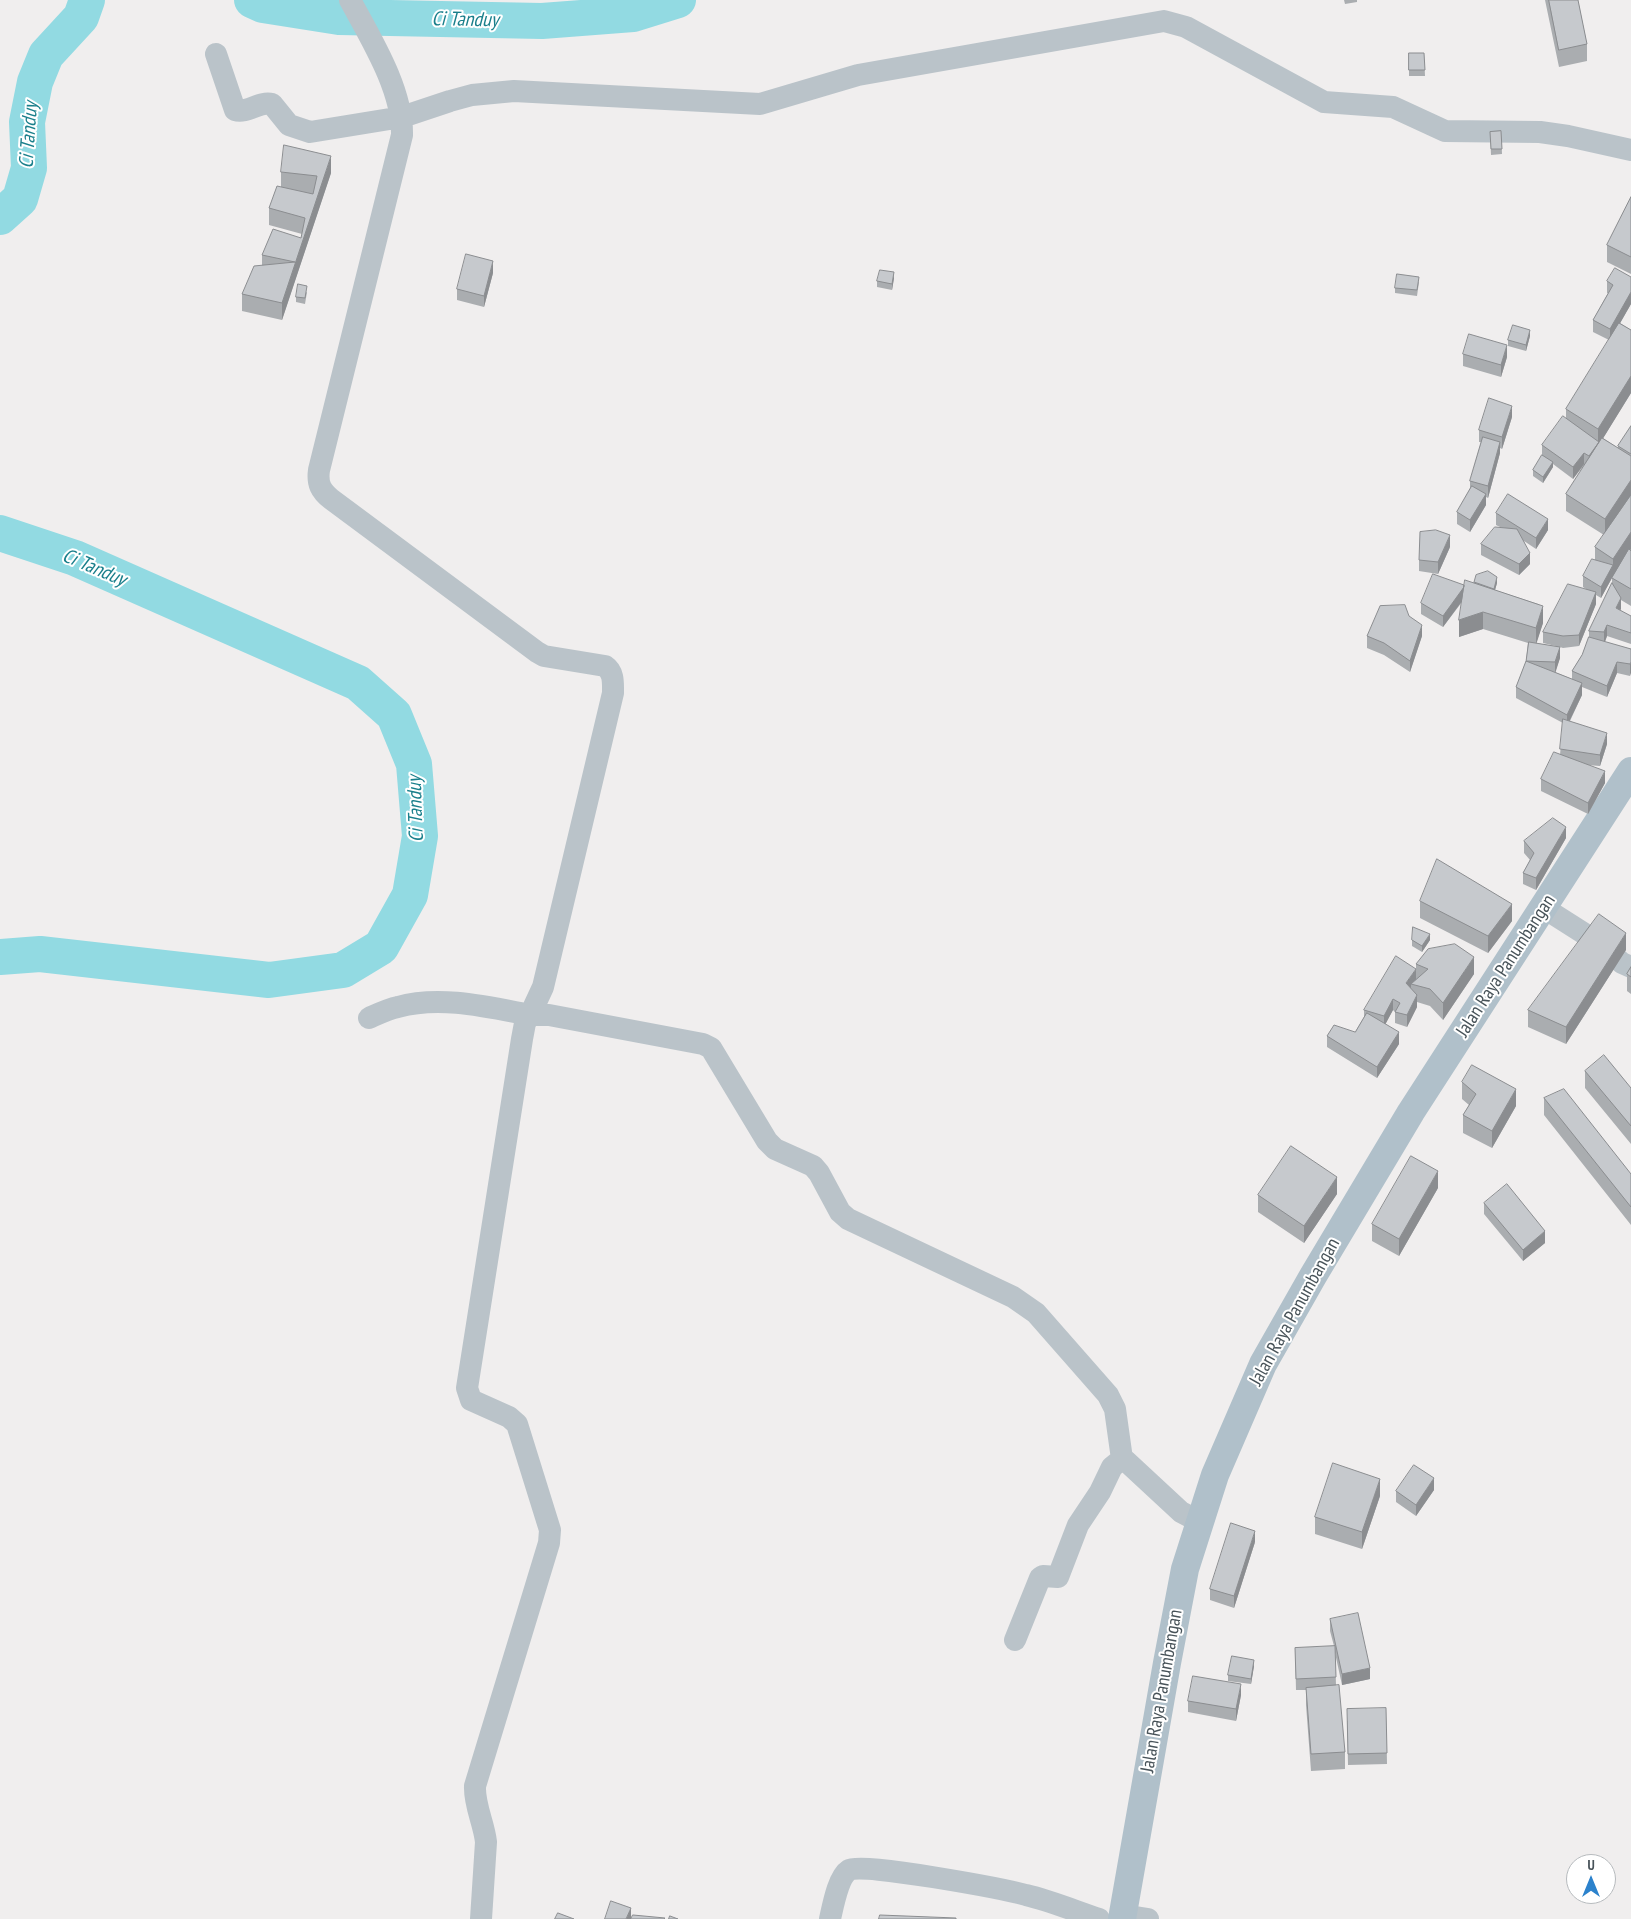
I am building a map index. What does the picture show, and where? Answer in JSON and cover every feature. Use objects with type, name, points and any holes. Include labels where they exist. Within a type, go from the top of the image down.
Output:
[{"type":"main road","name":"Jalan Raya Panumbangan","points":[[1123,1918],[1166,1663],[1185,1569],[1214,1475],[1272,1348],[1411,1112],[1631,771]]},
{"type":"street","points":[[350,0],[379,53],[402,118],[400,144],[318,479],[323,492],[331,499],[537,652],[544,656],[605,666],[611,672],[613,693],[543,988],[524,1023],[467,1388],[471,1400],[509,1416],[517,1424],[550,1530],[549,1543],[475,1786],[474,1794],[485,1831],[486,1842],[481,1919]]},
{"type":"street","points":[[216,54],[235,110],[240,112],[262,104],[272,104],[289,125],[310,132],[402,118],[450,100],[492,92],[514,91],[760,104],[858,75],[1164,21],[1186,26],[1324,102],[1394,107],[1445,131],[1540,132],[1568,136],[1631,150]]},
{"type":"street","points":[[1544,908],[1599,943],[1622,963],[1631,967]]},
{"type":"street","points":[[369,1018],[398,1007],[421,1003],[446,1003],[478,1006],[530,1015],[548,1015],[703,1044],[711,1048],[767,1141],[776,1149],[810,1164],[816,1169],[843,1216],[1013,1297],[1036,1313],[1113,1402],[1122,1459]]},
{"type":"street","points":[[1122,1459],[1181,1512],[1200,1522]]},
{"type":"street","points":[[1015,1640],[1040,1578],[1043,1576],[1054,1578],[1059,1576],[1078,1525],[1100,1492],[1112,1467],[1122,1459]]},
{"type":"street","points":[[830,1919],[839,1884],[843,1876],[849,1870],[856,1868],[889,1870],[1027,1895],[1123,1918]]},
{"type":"building","points":[[1549,0],[1578,0],[1587,44],[1559,50]]},
{"type":"building","points":[[1409,53],[1424,53],[1425,70],[1409,70]]},
{"type":"building","points":[[1501,131],[1502,149],[1491,149],[1490,132]]},
{"type":"building","points":[[284,145],[331,156],[282,303],[242,294],[254,266],[295,262],[262,255],[273,229],[301,238],[305,218],[269,208],[277,186],[313,194],[317,176],[281,172]]},
{"type":"building","points":[[1631,197],[1631,257],[1607,245]]},
{"type":"building","points":[[466,254],[493,261],[484,296],[457,289]]},
{"type":"building","points":[[1615,268],[1631,277],[1631,292],[1610,329],[1593,320],[1613,285],[1607,281]]},
{"type":"building","points":[[880,270],[894,272],[892,284],[877,281]]},
{"type":"building","points":[[1397,274],[1419,277],[1417,290],[1395,288]]},
{"type":"building","points":[[298,284],[307,286],[305,298],[296,297]]},
{"type":"building","points":[[1619,323],[1631,330],[1631,376],[1598,429],[1566,409]]},
{"type":"building","points":[[1513,325],[1530,330],[1526,345],[1508,340]]},
{"type":"building","points":[[1469,334],[1507,345],[1501,365],[1463,354]]},
{"type":"building","points":[[1489,398],[1512,406],[1502,437],[1479,430]]},
{"type":"building","points":[[1563,416],[1599,442],[1589,456],[1584,453],[1573,467],[1542,445]]},
{"type":"building","points":[[1631,426],[1631,454],[1618,446]]},
{"type":"building","points":[[1483,437],[1500,442],[1488,486],[1470,481]]},
{"type":"building","points":[[1602,438],[1631,456],[1631,480],[1605,519],[1566,494]]},
{"type":"building","points":[[1542,455],[1553,462],[1543,477],[1533,470]]},
{"type":"building","points":[[1472,486],[1486,494],[1470,520],[1457,512]]},
{"type":"building","points":[[1508,494],[1548,519],[1536,538],[1496,513]]},
{"type":"building","points":[[1631,495],[1631,532],[1613,559],[1595,547]]},
{"type":"building","points":[[1495,527],[1517,529],[1530,553],[1519,564],[1481,544]]},
{"type":"building","points":[[1436,530],[1450,535],[1438,562],[1419,560],[1420,532]]},
{"type":"building","points":[[1629,549],[1631,551],[1631,589],[1612,578]]},
{"type":"building","points":[[1592,559],[1613,565],[1601,587],[1583,576]]},
{"type":"building","points":[[1488,571],[1497,577],[1494,589],[1474,582],[1476,575]]},
{"type":"building","points":[[1433,574],[1464,585],[1443,616],[1421,603]]},
{"type":"building","points":[[1465,580],[1543,606],[1536,628],[1483,612],[1459,620]]},
{"type":"building","points":[[1612,583],[1621,598],[1616,608],[1631,616],[1631,633],[1607,625],[1604,632],[1589,631]]},
{"type":"building","points":[[1568,584],[1596,592],[1579,635],[1563,636],[1543,632]]},
{"type":"building","points":[[1405,605],[1409,616],[1422,625],[1410,661],[1384,643],[1367,636],[1380,606]]},
{"type":"building","points":[[1589,637],[1631,649],[1630,664],[1617,662],[1607,686],[1572,671],[1582,655]]},
{"type":"building","points":[[1529,642],[1560,647],[1555,662],[1526,661]]},
{"type":"building","points":[[1526,661],[1582,683],[1567,715],[1516,687]]},
{"type":"building","points":[[1563,719],[1607,733],[1600,755],[1560,749]]},
{"type":"building","points":[[1554,752],[1605,771],[1588,803],[1541,779]]},
{"type":"building","points":[[1553,818],[1566,827],[1536,878],[1523,873],[1534,853],[1524,841]]},
{"type":"building","points":[[1437,859],[1512,904],[1488,936],[1420,901]]},
{"type":"building","points":[[1599,914],[1626,933],[1566,1027],[1528,1010]]},
{"type":"building","points":[[1413,927],[1430,934],[1422,946],[1412,940]]},
{"type":"building","points":[[1455,944],[1474,957],[1443,1003],[1430,989],[1411,984],[1428,969],[1416,964],[1428,949]]},
{"type":"building","points":[[1396,956],[1416,969],[1406,983],[1417,995],[1407,1015],[1395,1012],[1400,1003],[1393,999],[1384,1016],[1364,1010]]},
{"type":"building","points":[[1631,967],[1631,977],[1627,974]]},
{"type":"building","points":[[1367,1013],[1399,1032],[1377,1067],[1327,1036],[1334,1025],[1355,1032]]},
{"type":"building","points":[[1604,1055],[1631,1088],[1631,1126],[1585,1071]]},
{"type":"building","points":[[1472,1065],[1516,1089],[1492,1131],[1463,1115],[1476,1094],[1462,1082]]},
{"type":"building","points":[[1564,1089],[1631,1174],[1631,1207],[1544,1098]]},
{"type":"building","points":[[1291,1146],[1337,1177],[1304,1226],[1258,1195]]},
{"type":"building","points":[[1411,1156],[1438,1171],[1399,1239],[1372,1224]]},
{"type":"building","points":[[1507,1184],[1545,1231],[1523,1250],[1484,1203]]},
{"type":"building","points":[[1333,1463],[1380,1479],[1362,1532],[1315,1517]]},
{"type":"building","points":[[1414,1465],[1434,1478],[1416,1505],[1396,1491]]},
{"type":"building","points":[[1231,1523],[1255,1531],[1234,1596],[1210,1589]]},
{"type":"building","points":[[1358,1613],[1370,1668],[1342,1674],[1330,1619]]},
{"type":"building","points":[[1335,1646],[1336,1677],[1296,1679],[1295,1648]]},
{"type":"building","points":[[1232,1656],[1254,1660],[1251,1679],[1228,1675]]},
{"type":"building","points":[[1193,1676],[1241,1684],[1236,1709],[1188,1701]]},
{"type":"building","points":[[1339,1685],[1345,1752],[1311,1754],[1306,1688]]},
{"type":"building","points":[[1386,1708],[1387,1753],[1348,1754],[1347,1709]]},
{"type":"building","points":[[611,1901],[631,1908],[626,1919],[605,1919]]},
{"type":"building","points":[[558,1913],[574,1919],[555,1919]]},
{"type":"building","points":[[633,1915],[665,1918],[631,1919]]},
{"type":"building","points":[[880,1915],[956,1918],[956,1919],[879,1919]]},
{"type":"waterway","name":"Ci Tanduy","points":[[0,217],[20,199],[29,168],[27,122],[35,82],[46,55],[81,17],[87,0]]},
{"type":"waterway","name":"Ci Tanduy","points":[[252,0],[263,5],[339,17],[542,21],[633,14],[678,0]]},
{"type":"waterway","name":"Ci Tanduy","points":[[0,533],[75,558],[358,683],[394,715],[414,764],[420,836],[410,895],[381,947],[343,970],[269,980],[40,954],[0,957]]}]
